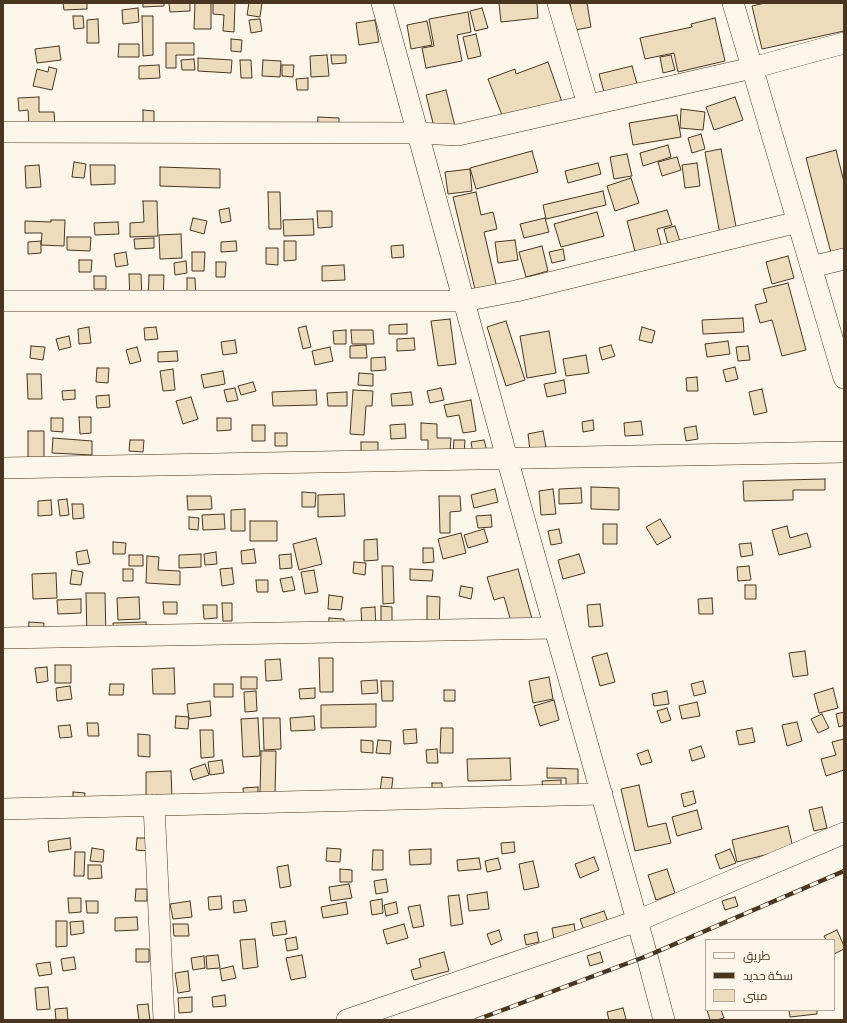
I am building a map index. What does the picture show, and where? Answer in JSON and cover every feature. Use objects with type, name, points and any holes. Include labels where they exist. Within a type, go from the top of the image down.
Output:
[{"type":"street","points":[[382,3],[507,458],[648,956],[664,1020]]},
{"type":"street","points":[[558,3],[588,105]]},
{"type":"street","points":[[733,3],[844,378]]},
{"type":"street","points":[[3,132],[418,133],[458,135],[752,68],[844,43]]},
{"type":"street","points":[[3,301],[464,301],[516,291],[798,222]]},
{"type":"street","points":[[811,267],[844,260]]},
{"type":"street","points":[[3,468],[844,452]]},
{"type":"street","points":[[3,638],[555,628]]},
{"type":"street","points":[[3,809],[602,794]]},
{"type":"street","points":[[154,805],[164,1020]]},
{"type":"street","points":[[349,1020],[637,921],[844,833]]},
{"type":"building","points":[[63,3],[87,3],[87,9],[64,10]]},
{"type":"building","points":[[143,3],[164,3],[164,6],[143,7]]},
{"type":"building","points":[[169,3],[190,3],[190,11],[170,12]]},
{"type":"building","points":[[195,3],[211,3],[211,29],[194,29]]},
{"type":"building","points":[[213,3],[235,3],[234,32],[223,31],[224,15],[213,14]]},
{"type":"building","points":[[249,3],[262,3],[260,17],[247,15]]},
{"type":"building","points":[[499,3],[537,3],[538,18],[501,22]]},
{"type":"building","points":[[570,3],[587,3],[591,27],[575,30]]},
{"type":"building","points":[[765,3],[844,3],[844,31],[762,49],[752,6]]},
{"type":"building","points":[[138,8],[139,22],[123,24],[122,10]]},
{"type":"building","points":[[482,8],[488,28],[475,31],[470,11]]},
{"type":"building","points":[[468,12],[471,32],[457,35],[462,61],[426,68],[422,48],[434,46],[429,19]]},
{"type":"building","points":[[73,16],[83,16],[84,28],[74,29]]},
{"type":"building","points":[[142,16],[153,16],[153,55],[143,56]]},
{"type":"building","points":[[715,18],[725,61],[678,72],[674,53],[645,59],[640,38],[692,27],[691,24]]},
{"type":"building","points":[[98,19],[99,43],[87,43],[87,20]]},
{"type":"building","points":[[260,19],[262,31],[251,33],[249,20]]},
{"type":"building","points":[[375,20],[379,42],[359,45],[356,23]]},
{"type":"building","points":[[427,21],[432,45],[411,49],[407,25]]},
{"type":"building","points":[[476,34],[481,56],[468,59],[463,37]]},
{"type":"building","points":[[231,39],[242,40],[241,52],[231,51]]},
{"type":"building","points":[[166,43],[194,43],[194,55],[176,55],[176,68],[166,68]]},
{"type":"building","points":[[119,44],[139,44],[139,57],[118,57]]},
{"type":"building","points":[[59,46],[61,60],[37,63],[35,49]]},
{"type":"building","points":[[327,55],[329,76],[311,77],[310,56]]},
{"type":"building","points":[[331,55],[346,55],[346,63],[332,64]]},
{"type":"building","points":[[671,55],[675,70],[663,73],[660,57]]},
{"type":"building","points":[[198,58],[232,60],[231,73],[198,71]]},
{"type":"building","points":[[194,59],[195,70],[182,70],[181,60]]},
{"type":"building","points":[[240,60],[251,60],[252,78],[241,78]]},
{"type":"building","points":[[263,60],[281,61],[280,77],[262,76]]},
{"type":"building","points":[[548,62],[562,102],[505,123],[488,79],[515,69],[516,74]]},
{"type":"building","points":[[159,65],[160,78],[139,79],[139,66]]},
{"type":"building","points":[[282,65],[294,65],[293,77],[282,76]]},
{"type":"building","points":[[632,66],[639,91],[606,99],[599,74]]},
{"type":"building","points":[[49,67],[57,69],[52,90],[33,86],[37,69],[48,72]]},
{"type":"building","points":[[308,78],[308,90],[297,90],[296,79]]},
{"type":"building","points":[[446,90],[457,134],[437,139],[426,95]]},
{"type":"building","points":[[39,97],[39,112],[54,112],[55,126],[29,127],[28,110],[19,111],[18,98]]},
{"type":"building","points":[[735,97],[743,120],[714,130],[706,107]]},
{"type":"building","points":[[681,109],[705,112],[703,130],[680,128]]},
{"type":"building","points":[[143,110],[154,111],[154,131],[143,131]]},
{"type":"building","points":[[677,115],[681,137],[633,145],[629,123]]},
{"type":"building","points":[[318,117],[339,118],[339,135],[317,134]]},
{"type":"building","points":[[701,134],[705,149],[692,153],[688,138]]},
{"type":"building","points":[[668,145],[671,157],[643,166],[640,153]]},
{"type":"building","points":[[721,149],[738,237],[721,240],[705,152]]},
{"type":"building","points":[[836,150],[844,182],[844,266],[835,268],[806,158]]},
{"type":"building","points":[[532,151],[538,172],[476,189],[470,168]]},
{"type":"building","points":[[627,154],[632,176],[614,179],[610,157]]},
{"type":"building","points":[[677,157],[681,170],[662,176],[658,162]]},
{"type":"building","points":[[74,162],[86,164],[84,178],[72,177]]},
{"type":"building","points":[[598,163],[601,174],[568,183],[565,171]]},
{"type":"building","points":[[697,163],[700,186],[685,188],[682,165]]},
{"type":"building","points":[[39,165],[41,187],[26,188],[25,166]]},
{"type":"building","points":[[90,165],[115,165],[115,184],[91,185]]},
{"type":"building","points":[[160,167],[220,169],[220,188],[160,186]]},
{"type":"building","points":[[470,169],[472,191],[448,194],[445,172]]},
{"type":"building","points":[[631,178],[639,203],[615,211],[607,186]]},
{"type":"building","points":[[603,191],[606,205],[546,219],[543,205]]},
{"type":"building","points":[[268,192],[280,192],[281,229],[269,229]]},
{"type":"building","points":[[476,192],[481,215],[493,212],[497,229],[484,232],[499,297],[478,302],[453,197]]},
{"type":"building","points":[[143,201],[157,201],[158,236],[130,237],[130,223],[144,222]]},
{"type":"building","points":[[229,208],[231,221],[221,223],[219,210]]},
{"type":"building","points":[[667,210],[672,225],[657,229],[664,256],[638,263],[627,221]]},
{"type":"building","points":[[317,211],[332,211],[332,227],[318,228]]},
{"type":"building","points":[[597,212],[604,236],[561,247],[554,224]]},
{"type":"building","points":[[193,218],[207,221],[204,234],[190,230]]},
{"type":"building","points":[[545,218],[549,232],[524,238],[520,224]]},
{"type":"building","points":[[313,219],[314,235],[284,236],[283,220]]},
{"type":"building","points":[[51,220],[65,220],[64,246],[41,245],[42,233],[25,233],[25,221],[51,222]]},
{"type":"building","points":[[118,222],[119,234],[95,235],[94,223]]},
{"type":"building","points":[[675,226],[683,251],[671,255],[664,229]]},
{"type":"building","points":[[181,234],[182,258],[160,259],[159,235]]},
{"type":"building","points":[[67,237],[91,237],[90,251],[67,250]]},
{"type":"building","points":[[154,238],[154,248],[135,249],[134,239]]},
{"type":"building","points":[[515,240],[518,260],[498,263],[495,242]]},
{"type":"building","points":[[41,241],[41,253],[28,254],[28,242]]},
{"type":"building","points":[[236,241],[237,251],[221,252],[221,242]]},
{"type":"building","points":[[284,241],[296,241],[296,260],[284,261]]},
{"type":"building","points":[[403,245],[404,257],[392,258],[391,246]]},
{"type":"building","points":[[542,246],[548,271],[526,277],[519,252]]},
{"type":"building","points":[[266,248],[278,248],[278,265],[266,264]]},
{"type":"building","points":[[563,249],[565,260],[552,263],[549,252]]},
{"type":"building","points":[[126,252],[128,265],[116,267],[114,254]]},
{"type":"building","points":[[192,252],[205,252],[204,271],[192,271]]},
{"type":"building","points":[[788,256],[794,278],[772,284],[766,262]]},
{"type":"building","points":[[79,260],[92,260],[91,272],[79,272]]},
{"type":"building","points":[[186,261],[187,273],[175,275],[174,263]]},
{"type":"building","points":[[216,262],[226,262],[225,277],[216,277]]},
{"type":"building","points":[[344,265],[345,280],[322,281],[322,266]]},
{"type":"building","points":[[129,274],[141,274],[142,300],[130,300]]},
{"type":"building","points":[[149,275],[164,275],[163,304],[148,303]]},
{"type":"building","points":[[94,276],[106,276],[106,289],[94,289]]},
{"type":"building","points":[[187,278],[195,278],[196,300],[187,300]]},
{"type":"building","points":[[788,283],[806,350],[782,356],[772,320],[760,323],[755,305],[767,302],[763,289]]},
{"type":"building","points":[[743,318],[744,332],[703,334],[702,320]]},
{"type":"building","points":[[450,319],[456,364],[438,366],[431,321]]},
{"type":"building","points":[[506,321],[525,380],[506,386],[487,327]]},
{"type":"building","points":[[407,324],[407,334],[389,334],[389,325]]},
{"type":"building","points":[[306,326],[311,347],[303,349],[298,328]]},
{"type":"building","points":[[89,327],[91,343],[79,344],[78,329]]},
{"type":"building","points":[[156,327],[158,339],[145,340],[144,328]]},
{"type":"building","points":[[642,327],[655,331],[652,343],[639,340]]},
{"type":"building","points":[[346,330],[346,344],[334,344],[333,331]]},
{"type":"building","points":[[351,330],[373,330],[374,344],[352,344]]},
{"type":"building","points":[[549,331],[556,373],[527,378],[520,336]]},
{"type":"building","points":[[69,336],[71,347],[59,350],[56,339]]},
{"type":"building","points":[[414,338],[415,350],[397,351],[397,339]]},
{"type":"building","points":[[235,340],[237,353],[223,355],[221,342]]},
{"type":"building","points":[[728,341],[730,354],[707,357],[705,344]]},
{"type":"building","points":[[366,345],[367,358],[350,358],[350,346]]},
{"type":"building","points":[[611,345],[615,356],[602,360],[599,348]]},
{"type":"building","points":[[31,346],[45,347],[43,360],[30,358]]},
{"type":"building","points":[[748,346],[750,360],[738,361],[736,347]]},
{"type":"building","points":[[137,347],[141,361],[130,364],[126,350]]},
{"type":"building","points":[[330,347],[333,361],[315,365],[312,351]]},
{"type":"building","points":[[177,351],[178,361],[158,362],[158,352]]},
{"type":"building","points":[[586,355],[589,373],[566,376],[563,359]]},
{"type":"building","points":[[385,357],[386,370],[371,371],[371,358]]},
{"type":"building","points":[[735,367],[738,379],[726,382],[723,370]]},
{"type":"building","points":[[97,368],[109,368],[108,383],[96,382]]},
{"type":"building","points":[[173,369],[175,390],[163,391],[160,371]]},
{"type":"building","points":[[223,371],[225,384],[204,388],[201,375]]},
{"type":"building","points":[[359,373],[373,374],[373,386],[358,385]]},
{"type":"building","points":[[27,374],[41,374],[42,399],[28,399]]},
{"type":"building","points":[[697,377],[698,391],[687,391],[686,378]]},
{"type":"building","points":[[564,380],[566,393],[547,397],[544,384]]},
{"type":"building","points":[[253,382],[256,391],[241,395],[238,386]]},
{"type":"building","points":[[235,388],[238,400],[227,402],[224,390]]},
{"type":"building","points":[[441,388],[444,400],[430,403],[427,391]]},
{"type":"building","points":[[762,389],[767,412],[754,415],[749,392]]},
{"type":"building","points":[[75,390],[75,399],[63,400],[62,391]]},
{"type":"building","points":[[316,390],[317,405],[273,406],[272,392]]},
{"type":"building","points":[[353,390],[373,391],[372,406],[366,406],[364,435],[350,434]]},
{"type":"building","points":[[347,392],[347,406],[328,406],[327,393]]},
{"type":"building","points":[[411,392],[413,405],[392,406],[391,394]]},
{"type":"building","points":[[109,395],[110,407],[97,408],[96,396]]},
{"type":"building","points":[[191,397],[198,419],[183,424],[176,401]]},
{"type":"building","points":[[471,400],[476,431],[463,433],[459,415],[447,417],[444,405]]},
{"type":"building","points":[[79,417],[91,417],[91,433],[80,434]]},
{"type":"building","points":[[51,418],[63,418],[63,432],[51,431]]},
{"type":"building","points":[[217,418],[231,418],[231,430],[217,431]]},
{"type":"building","points":[[593,420],[594,430],[583,432],[582,422]]},
{"type":"building","points":[[641,421],[643,435],[625,436],[624,423]]},
{"type":"building","points":[[421,423],[437,424],[437,438],[451,438],[450,452],[428,452],[428,440],[421,440]]},
{"type":"building","points":[[405,424],[406,438],[391,439],[390,425]]},
{"type":"building","points":[[252,425],[265,425],[265,441],[252,441]]},
{"type":"building","points":[[696,426],[698,439],[686,441],[684,428]]},
{"type":"building","points":[[28,431],[44,431],[44,461],[28,460]]},
{"type":"building","points":[[543,431],[546,447],[530,450],[528,434]]},
{"type":"building","points":[[275,433],[287,433],[287,446],[275,446]]},
{"type":"building","points":[[53,438],[92,441],[92,455],[52,453]]},
{"type":"building","points":[[130,440],[144,440],[143,452],[129,451]]},
{"type":"building","points":[[454,440],[465,440],[464,454],[453,454]]},
{"type":"building","points":[[484,440],[487,451],[473,454],[471,442]]},
{"type":"building","points":[[361,442],[378,442],[378,456],[361,455]]},
{"type":"building","points":[[825,479],[825,490],[793,490],[793,500],[744,501],[743,481]]},
{"type":"building","points":[[591,487],[619,488],[619,510],[591,509]]},
{"type":"building","points":[[581,488],[582,503],[559,504],[559,489]]},
{"type":"building","points":[[495,489],[498,502],[474,508],[471,495]]},
{"type":"building","points":[[553,489],[556,514],[541,515],[539,491]]},
{"type":"building","points":[[302,492],[316,493],[315,507],[302,507]]},
{"type":"building","points":[[344,494],[345,516],[318,517],[318,495]]},
{"type":"building","points":[[187,496],[211,496],[212,509],[188,510]]},
{"type":"building","points":[[439,496],[460,496],[461,511],[450,512],[450,533],[440,533]]},
{"type":"building","points":[[67,499],[69,515],[60,516],[58,500]]},
{"type":"building","points":[[51,500],[52,515],[38,516],[38,501]]},
{"type":"building","points":[[72,504],[83,504],[84,518],[73,519]]},
{"type":"building","points":[[245,509],[245,531],[231,531],[231,510]]},
{"type":"building","points":[[224,514],[225,529],[203,530],[202,515]]},
{"type":"building","points":[[491,515],[492,527],[478,528],[476,516]]},
{"type":"building","points":[[189,517],[199,518],[198,530],[189,529]]},
{"type":"building","points":[[660,519],[671,537],[657,545],[646,527]]},
{"type":"building","points":[[250,521],[277,521],[277,541],[250,541]]},
{"type":"building","points":[[603,524],[617,524],[617,544],[603,544]]},
{"type":"building","points":[[787,526],[790,538],[807,533],[811,547],[779,555],[772,530]]},
{"type":"building","points":[[484,529],[488,542],[468,548],[464,535]]},
{"type":"building","points":[[559,529],[562,543],[551,545],[548,531]]},
{"type":"building","points":[[461,533],[466,553],[443,559],[438,539]]},
{"type":"building","points":[[316,538],[322,564],[299,570],[293,544]]},
{"type":"building","points":[[377,539],[378,560],[364,561],[364,540]]},
{"type":"building","points":[[113,542],[126,543],[125,554],[113,554]]},
{"type":"building","points":[[751,543],[753,555],[741,557],[739,544]]},
{"type":"building","points":[[423,548],[433,548],[434,562],[423,563]]},
{"type":"building","points":[[254,549],[256,563],[242,564],[241,551]]},
{"type":"building","points":[[87,550],[90,563],[78,565],[76,552]]},
{"type":"building","points":[[216,552],[217,564],[205,565],[204,554]]},
{"type":"building","points":[[201,554],[201,567],[179,568],[179,555]]},
{"type":"building","points":[[291,554],[292,568],[280,569],[279,555]]},
{"type":"building","points":[[579,554],[585,573],[563,579],[558,560]]},
{"type":"building","points":[[129,555],[143,555],[143,566],[129,566]]},
{"type":"building","points":[[147,556],[159,557],[158,570],[180,571],[180,585],[146,583]]},
{"type":"building","points":[[354,562],[366,563],[365,575],[353,573]]},
{"type":"building","points":[[382,566],[393,566],[394,603],[383,604]]},
{"type":"building","points":[[749,566],[751,580],[738,581],[737,567]]},
{"type":"building","points":[[232,568],[234,584],[222,586],[220,569]]},
{"type":"building","points":[[123,569],[133,569],[133,581],[123,581]]},
{"type":"building","points":[[410,569],[433,570],[432,581],[410,580]]},
{"type":"building","points":[[518,569],[534,626],[514,632],[504,597],[494,600],[487,577]]},
{"type":"building","points":[[72,570],[83,572],[81,585],[70,584]]},
{"type":"building","points":[[314,570],[318,592],[305,594],[301,572]]},
{"type":"building","points":[[56,573],[57,598],[33,599],[32,574]]},
{"type":"building","points":[[292,577],[295,590],[283,592],[280,579]]},
{"type":"building","points":[[256,580],[268,580],[268,592],[257,592]]},
{"type":"building","points":[[745,585],[756,585],[756,599],[745,599]]},
{"type":"building","points":[[461,586],[473,588],[471,599],[459,596]]},
{"type":"building","points":[[86,593],[105,593],[106,639],[87,640]]},
{"type":"building","points":[[329,595],[343,597],[341,610],[328,609]]},
{"type":"building","points":[[427,596],[440,597],[439,631],[427,631]]},
{"type":"building","points":[[139,597],[140,619],[118,620],[117,598]]},
{"type":"building","points":[[712,598],[713,614],[699,614],[698,599]]},
{"type":"building","points":[[81,599],[81,613],[58,614],[57,600]]},
{"type":"building","points":[[163,602],[177,602],[177,614],[164,614]]},
{"type":"building","points":[[222,603],[232,603],[232,621],[223,621]]},
{"type":"building","points":[[600,604],[603,626],[589,627],[587,605]]},
{"type":"building","points":[[203,605],[217,605],[217,618],[204,619]]},
{"type":"building","points":[[381,606],[392,607],[392,631],[381,631]]},
{"type":"building","points":[[375,607],[376,629],[362,629],[361,608]]},
{"type":"building","points":[[329,618],[344,619],[344,632],[328,631]]},
{"type":"building","points":[[29,622],[44,623],[43,640],[28,639]]},
{"type":"building","points":[[146,622],[147,639],[114,640],[113,623]]},
{"type":"building","points":[[805,651],[808,675],[793,677],[789,653]]},
{"type":"building","points":[[607,653],[615,682],[600,686],[592,657]]},
{"type":"building","points":[[319,658],[333,658],[333,692],[320,692]]},
{"type":"building","points":[[280,659],[282,680],[266,681],[265,660]]},
{"type":"building","points":[[55,665],[71,665],[71,683],[55,683]]},
{"type":"building","points":[[47,667],[48,681],[37,683],[35,668]]},
{"type":"building","points":[[174,668],[175,694],[153,694],[152,669]]},
{"type":"building","points":[[241,677],[257,677],[257,689],[241,689]]},
{"type":"building","points":[[549,677],[553,699],[533,703],[529,681]]},
{"type":"building","points":[[377,680],[378,693],[362,694],[361,681]]},
{"type":"building","points":[[381,681],[393,681],[393,701],[382,701]]},
{"type":"building","points":[[703,681],[706,693],[694,696],[691,684]]},
{"type":"building","points":[[110,684],[124,684],[123,695],[109,695]]},
{"type":"building","points":[[214,684],[233,684],[233,697],[214,697]]},
{"type":"building","points":[[70,686],[72,699],[57,701],[56,688]]},
{"type":"building","points":[[315,688],[315,698],[300,699],[299,689]]},
{"type":"building","points":[[833,688],[838,708],[819,713],[814,694]]},
{"type":"building","points":[[444,690],[455,690],[455,701],[444,701]]},
{"type":"building","points":[[256,691],[257,711],[245,712],[244,692]]},
{"type":"building","points":[[667,691],[669,704],[654,706],[652,694]]},
{"type":"building","points":[[554,700],[559,720],[540,726],[534,706]]},
{"type":"building","points":[[210,701],[211,716],[189,719],[187,704]]},
{"type":"building","points":[[697,702],[700,716],[682,719],[679,706]]},
{"type":"building","points":[[376,704],[376,727],[321,728],[321,705]]},
{"type":"building","points":[[667,708],[671,720],[661,723],[657,711]]},
{"type":"building","points":[[844,712],[844,725],[839,727],[836,714]]},
{"type":"building","points":[[822,714],[829,728],[818,733],[811,719]]},
{"type":"building","points":[[176,716],[189,717],[188,729],[175,728]]},
{"type":"building","points":[[314,716],[315,730],[291,731],[290,718]]},
{"type":"building","points":[[258,718],[260,756],[243,757],[241,719]]},
{"type":"building","points":[[263,718],[280,718],[281,749],[264,750]]},
{"type":"building","points":[[797,722],[802,741],[787,746],[782,725]]},
{"type":"building","points":[[87,723],[98,723],[99,736],[88,736]]},
{"type":"building","points":[[70,725],[72,737],[60,738],[58,726]]},
{"type":"building","points":[[441,728],[453,728],[453,753],[440,753]]},
{"type":"building","points":[[752,728],[755,742],[739,745],[736,731]]},
{"type":"building","points":[[416,729],[417,743],[404,744],[403,730]]},
{"type":"building","points":[[200,730],[213,730],[214,757],[201,758]]},
{"type":"building","points":[[138,734],[150,735],[150,757],[138,756]]},
{"type":"building","points":[[844,739],[844,770],[826,776],[821,759],[836,755],[832,742]]},
{"type":"building","points":[[361,740],[373,741],[373,753],[361,752]]},
{"type":"building","points":[[378,740],[391,741],[390,754],[376,753]]},
{"type":"building","points":[[701,746],[705,757],[692,761],[689,750]]},
{"type":"building","points":[[437,749],[438,763],[427,763],[426,750]]},
{"type":"building","points":[[648,750],[652,762],[641,765],[637,754]]},
{"type":"building","points":[[261,751],[276,751],[275,796],[260,795]]},
{"type":"building","points":[[510,758],[511,780],[468,781],[467,759]]},
{"type":"building","points":[[222,760],[224,773],[210,775],[208,762]]},
{"type":"building","points":[[205,764],[209,775],[193,780],[190,769]]},
{"type":"building","points":[[547,768],[578,769],[578,790],[566,790],[566,778],[547,778]]},
{"type":"building","points":[[171,771],[172,797],[146,798],[146,772]]},
{"type":"building","points":[[382,777],[393,778],[391,793],[380,791]]},
{"type":"building","points":[[561,780],[561,790],[543,791],[542,781]]},
{"type":"building","points":[[432,783],[442,783],[442,794],[432,793]]},
{"type":"building","points":[[639,785],[648,827],[666,823],[671,843],[635,851],[621,789]]},
{"type":"building","points":[[258,787],[258,799],[244,800],[243,788]]},
{"type":"building","points":[[693,791],[696,803],[684,807],[681,794]]},
{"type":"building","points":[[73,792],[85,793],[84,804],[73,803]]},
{"type":"building","points":[[822,807],[827,828],[814,831],[809,810]]},
{"type":"building","points":[[697,810],[702,829],[677,836],[672,817]]},
{"type":"building","points":[[788,826],[793,848],[737,862],[732,840]]},
{"type":"building","points":[[70,838],[71,849],[49,852],[48,841]]},
{"type":"building","points":[[137,838],[149,838],[148,851],[136,850]]},
{"type":"building","points":[[514,842],[515,852],[502,854],[501,843]]},
{"type":"building","points":[[92,848],[104,850],[103,862],[90,861]]},
{"type":"building","points":[[327,848],[341,849],[340,862],[326,861]]},
{"type":"building","points":[[431,849],[431,864],[410,865],[409,850]]},
{"type":"building","points":[[730,849],[736,863],[720,869],[715,855]]},
{"type":"building","points":[[373,850],[383,850],[383,870],[372,870]]},
{"type":"building","points":[[75,852],[85,852],[84,876],[74,876]]},
{"type":"building","points":[[594,857],[599,870],[580,878],[575,864]]},
{"type":"building","points":[[479,858],[481,869],[458,871],[457,860]]},
{"type":"building","points":[[498,858],[501,869],[487,872],[485,861]]},
{"type":"building","points":[[533,861],[539,887],[524,890],[519,864]]},
{"type":"building","points":[[88,865],[101,865],[102,878],[88,879]]},
{"type":"building","points":[[288,865],[291,886],[280,888],[277,867]]},
{"type":"building","points":[[340,869],[352,870],[352,882],[340,882]]},
{"type":"building","points":[[667,869],[675,893],[656,900],[648,875]]},
{"type":"building","points":[[386,879],[388,892],[376,894],[374,881]]},
{"type":"building","points":[[349,884],[352,898],[331,901],[329,887]]},
{"type":"building","points":[[136,889],[147,889],[147,901],[135,901]]},
{"type":"building","points":[[487,892],[489,909],[469,911],[467,895]]},
{"type":"building","points":[[459,895],[463,924],[451,926],[448,896]]},
{"type":"building","points":[[221,896],[222,909],[209,910],[208,897]]},
{"type":"building","points":[[735,897],[738,906],[725,910],[722,901]]},
{"type":"building","points":[[68,898],[81,898],[81,912],[69,913]]},
{"type":"building","points":[[382,899],[383,913],[372,915],[370,901]]},
{"type":"building","points":[[245,900],[247,911],[234,913],[233,901]]},
{"type":"building","points":[[86,901],[98,901],[98,913],[87,913]]},
{"type":"building","points":[[190,901],[192,917],[173,919],[170,904]]},
{"type":"building","points":[[346,902],[348,914],[323,918],[321,907]]},
{"type":"building","points":[[396,902],[398,913],[386,916],[384,905]]},
{"type":"building","points":[[420,905],[424,926],[413,928],[408,907]]},
{"type":"building","points":[[604,911],[610,927],[586,936],[580,919]]},
{"type":"building","points":[[137,917],[138,930],[115,931],[115,918]]},
{"type":"building","points":[[56,921],[67,921],[67,946],[56,947]]},
{"type":"building","points":[[83,921],[84,933],[71,935],[70,922]]},
{"type":"building","points":[[285,921],[287,934],[273,936],[271,923]]},
{"type":"building","points":[[173,924],[188,924],[189,936],[174,936]]},
{"type":"building","points":[[404,924],[408,938],[387,944],[383,930]]},
{"type":"building","points":[[574,924],[577,941],[555,945],[552,928]]},
{"type":"building","points":[[499,930],[502,940],[491,945],[487,934]]},
{"type":"building","points":[[837,930],[844,949],[835,954],[835,939],[826,939],[824,936]]},
{"type":"building","points":[[537,932],[539,942],[526,945],[524,935]]},
{"type":"building","points":[[296,937],[298,949],[287,951],[285,939]]},
{"type":"building","points":[[255,939],[258,967],[243,969],[240,940]]},
{"type":"building","points":[[136,949],[149,949],[149,962],[136,962]]},
{"type":"building","points":[[444,952],[449,971],[414,980],[411,970],[421,967],[419,959]]},
{"type":"building","points":[[600,952],[603,962],[590,966],[587,956]]},
{"type":"building","points":[[218,955],[220,968],[207,969],[206,956]]},
{"type":"building","points":[[302,955],[306,977],[291,980],[286,958]]},
{"type":"building","points":[[204,956],[205,968],[193,970],[191,958]]},
{"type":"building","points":[[74,957],[76,969],[63,971],[61,959]]},
{"type":"building","points":[[50,962],[52,974],[39,976],[36,964]]},
{"type":"building","points":[[233,966],[236,978],[222,981],[220,969]]},
{"type":"building","points":[[188,971],[190,991],[178,993],[175,973]]},
{"type":"building","points":[[48,987],[50,1009],[37,1010],[35,988]]},
{"type":"building","points":[[225,995],[226,1006],[213,1007],[212,997]]},
{"type":"building","points":[[192,997],[192,1012],[179,1013],[178,998]]},
{"type":"building","points":[[148,1004],[150,1020],[139,1020],[137,1005]]},
{"type":"building","points":[[67,1008],[68,1020],[56,1020],[55,1009]]},
{"type":"building","points":[[623,1008],[626,1019],[609,1020],[607,1012]]},
{"type":"building","points":[[707,1011],[721,1011],[724,1018],[710,1020]]},
{"type":"building","points":[[789,1011],[817,1011],[817,1014],[790,1017]]},
{"type":"railway","points":[[476,1020],[647,956],[844,871]]}]
